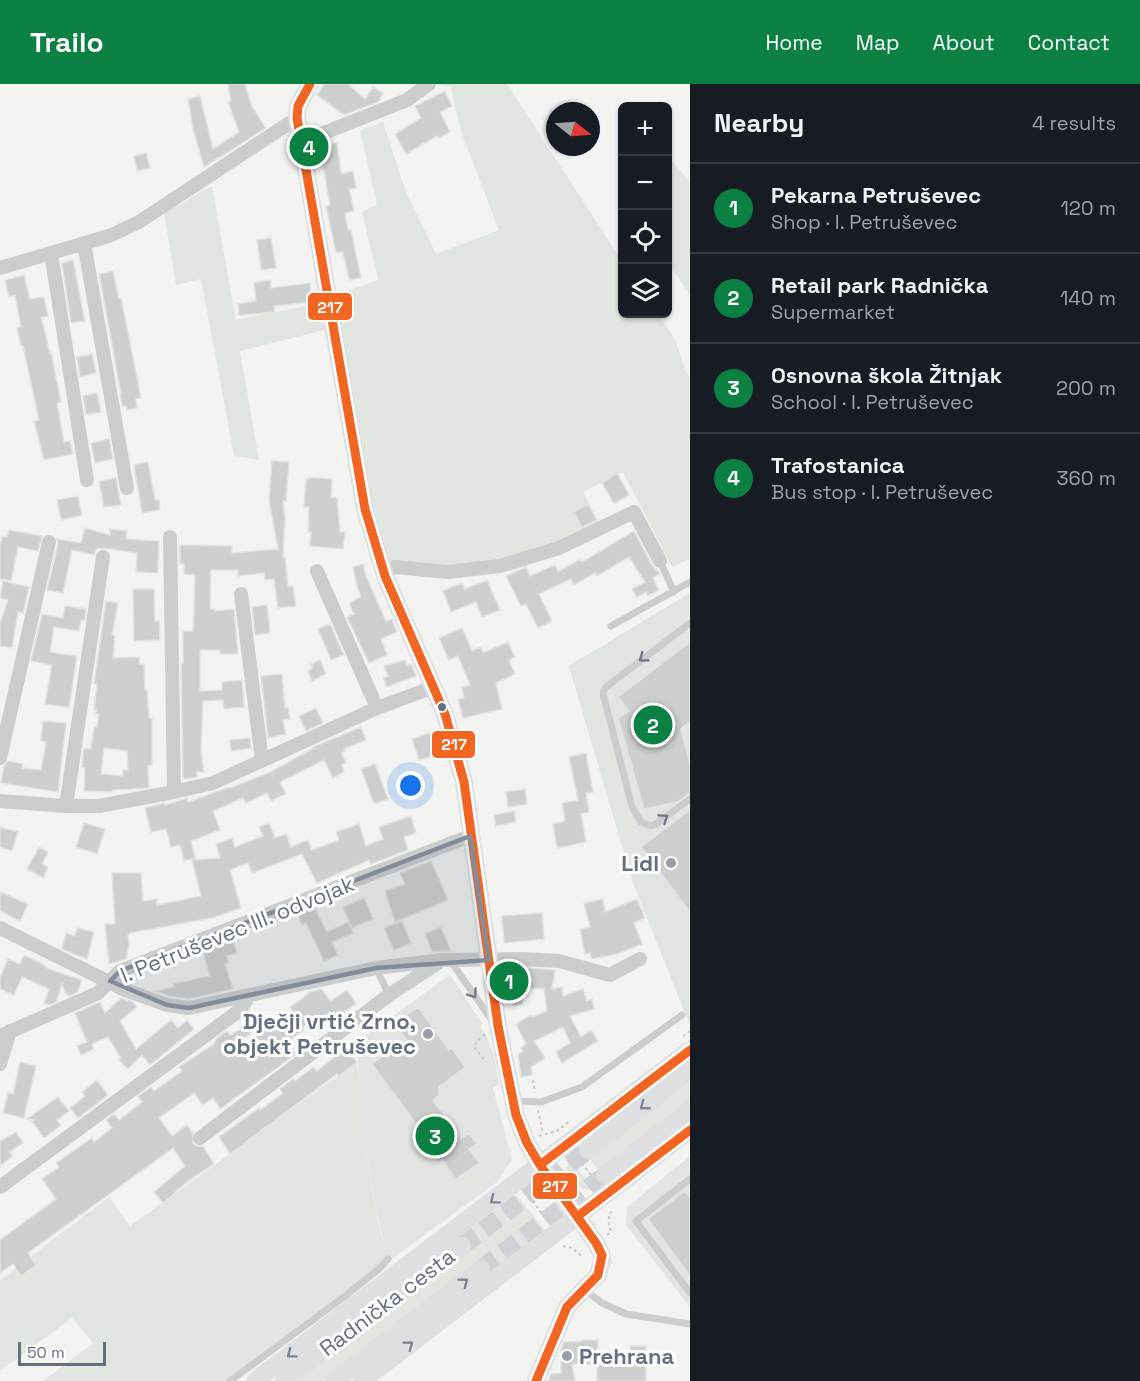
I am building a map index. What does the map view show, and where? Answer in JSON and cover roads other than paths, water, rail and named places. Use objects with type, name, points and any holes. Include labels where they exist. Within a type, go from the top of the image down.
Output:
[{"type":"main road","points":[[310,84],[298,106],[297,118],[365,509],[383,571],[434,687],[455,745],[464,782],[489,960],[493,1028],[523,1133],[540,1165],[578,1216],[602,1255],[598,1275],[567,1307],[536,1381]]},
{"type":"main road","points":[[255,1381],[690,1050]]},
{"type":"main road","points":[[584,1155],[690,1070]]},
{"type":"main road","points":[[599,1177],[690,1110]]},
{"type":"main road","points":[[362,1381],[690,1130]]},
{"type":"main road","name":"Radnička cesta","points":[[284,1381],[462,1246]]},
{"type":"main road","name":"Radnička cesta","points":[[334,1381],[481,1269]]},
{"type":"street","points":[[301,142],[407,100],[429,84]]},
{"type":"street","points":[[0,268],[109,236],[139,222],[297,118]]},
{"type":"street","points":[[84,243],[127,488]]},
{"type":"street","points":[[51,253],[87,480]]},
{"type":"street","points":[[383,571],[394,567],[448,572],[500,566],[559,548],[634,512],[660,561]]},
{"type":"street","points":[[170,537],[174,792]]},
{"type":"street","points":[[0,758],[49,542]]},
{"type":"street","points":[[66,806],[103,557]]},
{"type":"street","points":[[317,571],[377,708]]},
{"type":"street","points":[[241,594],[262,761]]},
{"type":"street","points":[[0,801],[99,806],[213,783],[377,708],[434,687]]},
{"type":"street","name":"I. Petruševec III. odvojak","points":[[0,1064],[5,1034],[87,998],[105,988],[120,971],[470,836]]},
{"type":"street","points":[[0,928],[125,990],[167,1005],[189,1008],[376,968],[446,960],[559,961],[610,975],[639,959]]},
{"type":"street","points":[[200,1138],[389,995],[446,960]]},
{"type":"street","points":[[0,1187],[236,1013],[243,1006],[249,994]]},
{"type":"lane","points":[[660,561],[674,592]]},
{"type":"lane","points":[[611,626],[690,582]]},
{"type":"lane","points":[[690,623],[606,687],[603,693],[623,775],[637,818],[650,826],[656,824],[690,799]]},
{"type":"lane","points":[[446,960],[491,1019],[493,1028]]},
{"type":"lane","points":[[376,968],[389,995]]},
{"type":"lane","points":[[512,1101],[541,1102],[582,1087],[682,1015]]},
{"type":"lane","points":[[690,1179],[636,1221],[690,1293]]},
{"type":"lane","points":[[230,1381],[353,1290],[388,1259]]},
{"type":"lane","points":[[584,1289],[602,1303],[626,1314],[690,1324]]},
{"type":"tunnel","points":[[462,1246],[588,1150]]},
{"type":"tunnel","points":[[481,1269],[605,1175]]},
{"type":"place","name":"Trafostanica","points":[[309,147]]},
{"type":"place","name":"Retail park Radnička","points":[[653,725]]},
{"type":"place","name":"Lidl","points":[[671,863]]},
{"type":"place","name":"Pekarna Petruševec","points":[[509,981]]},
{"type":"place","name":"Dječji vrtić Zrno, objekt Petruševec","points":[[428,1034]]},
{"type":"place","name":"Osnovna škola Žitnjak","points":[[435,1136]]},
{"type":"place","name":"Prehrana","points":[[567,1356]]}]
